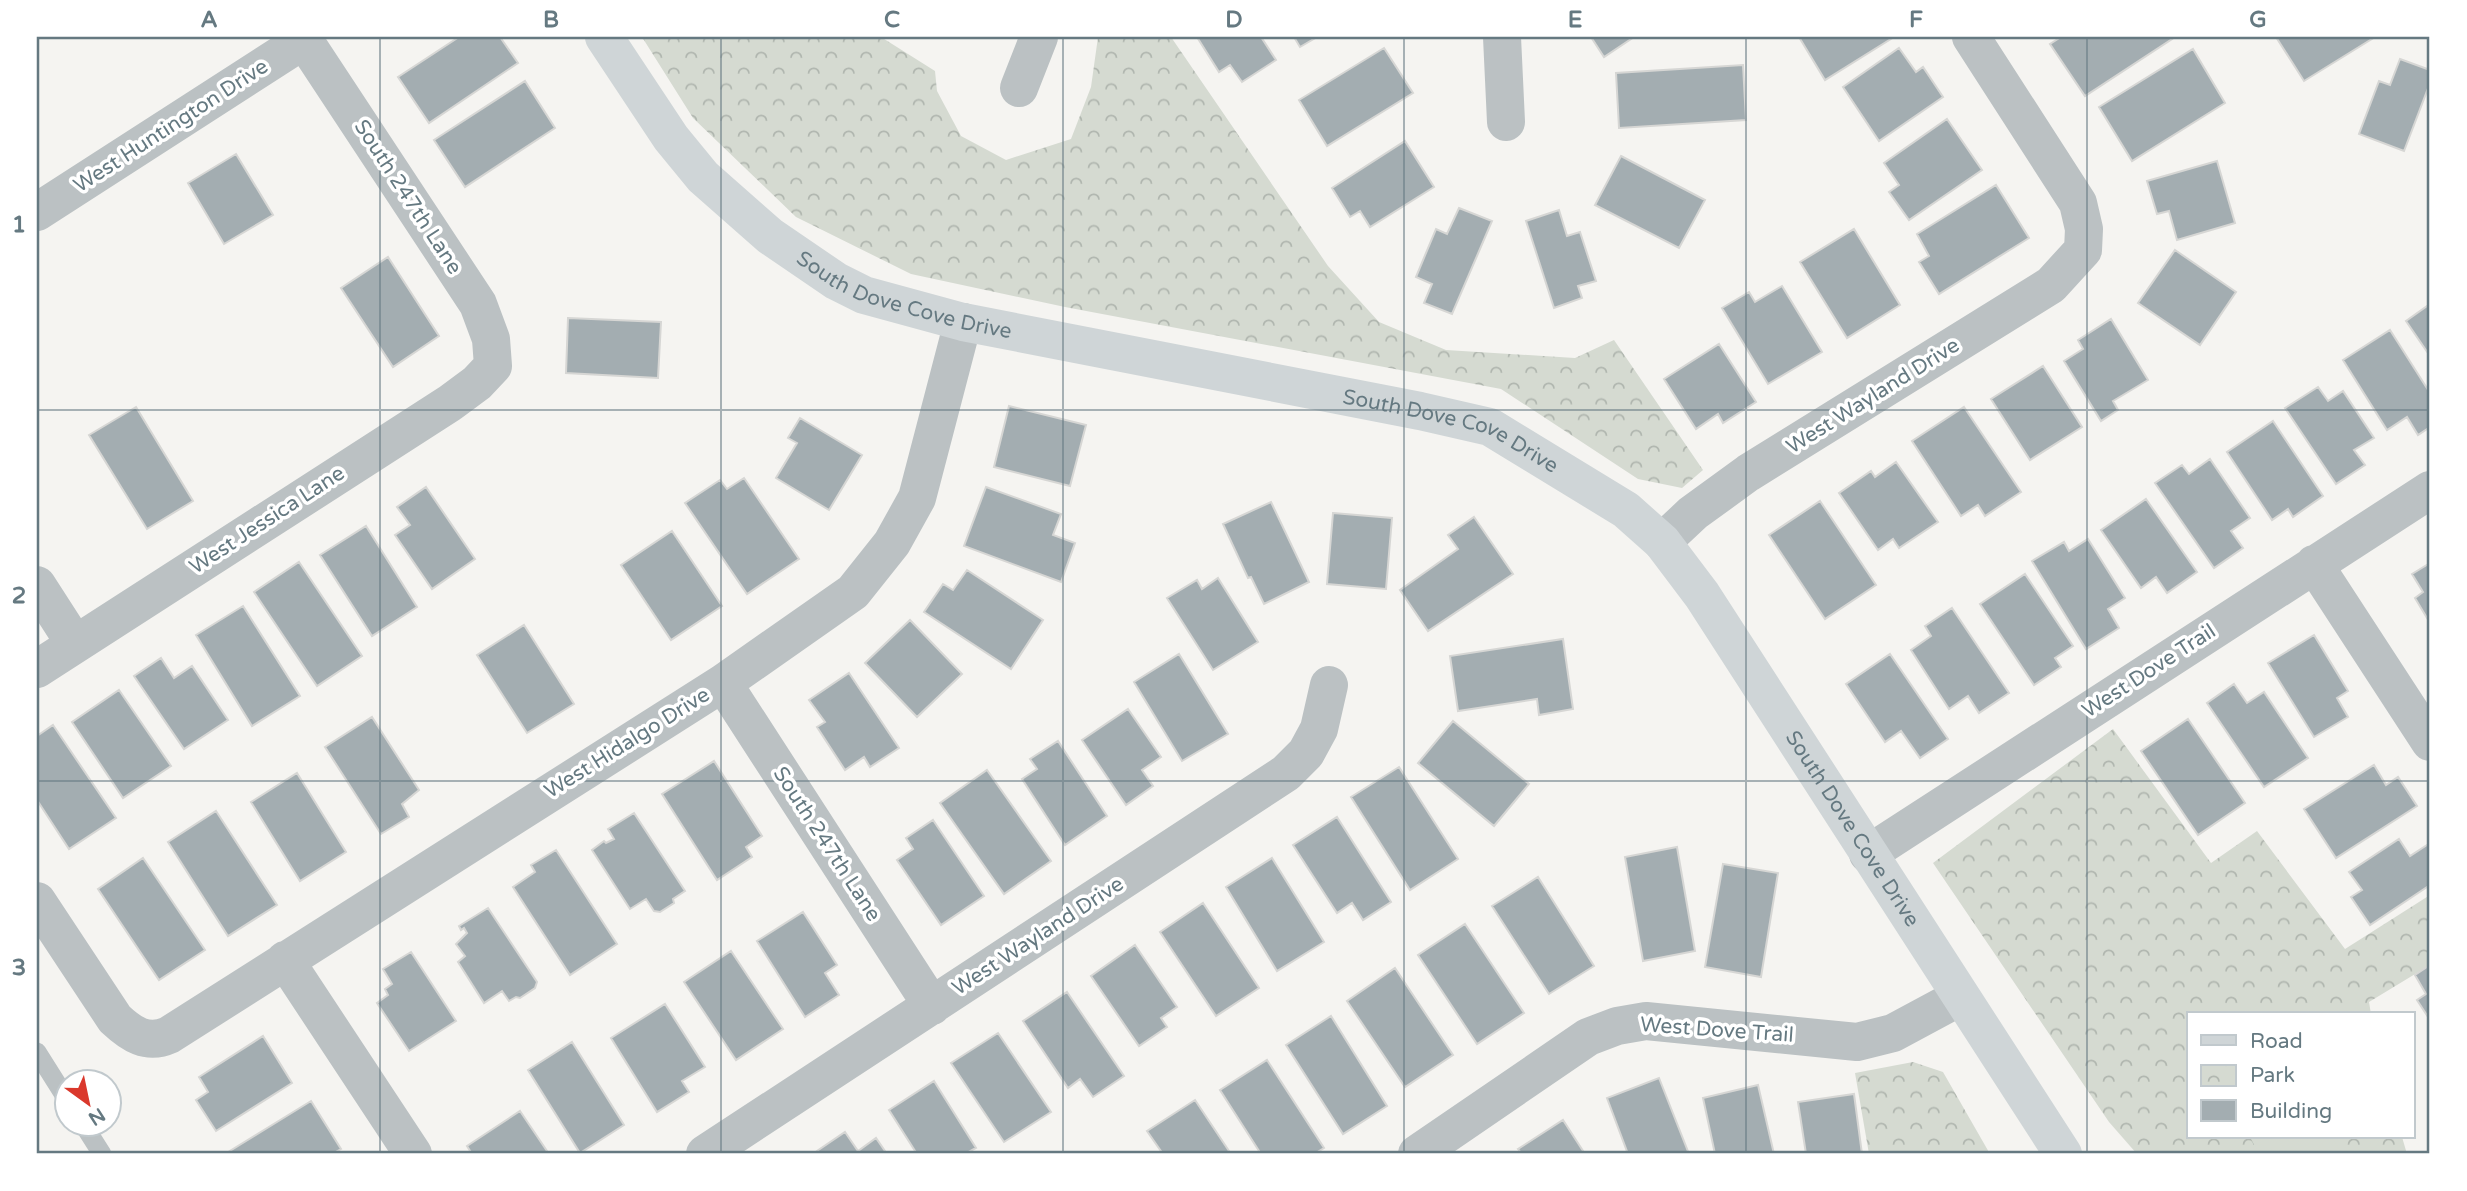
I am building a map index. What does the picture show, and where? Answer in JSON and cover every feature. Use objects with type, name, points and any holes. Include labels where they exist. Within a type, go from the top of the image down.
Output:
[{"type":"street","name":"South Dove Cove Drive","points":[[604,37],[671,138],[704,177],[770,236],[836,281],[864,295],[963,322],[1490,427],[1626,510],[1661,542],[1702,595],[2063,1154]]},
{"type":"street","points":[[1019,88],[1039,37]]},
{"type":"street","points":[[1502,37],[1506,122]]},
{"type":"street","name":"West Wayland Drive","points":[[1661,542],[1693,513],[1748,473],[2051,285],[2084,250],[2084,229],[2078,203],[1971,37]]},
{"type":"street","name":"West Huntington Drive","points":[[37,212],[303,38]]},
{"type":"street","name":"South 247th Lane","points":[[303,38],[478,304],[491,339],[493,366]]},
{"type":"street","name":"West Hidalgo Drive","points":[[37,901],[115,1019],[129,1032],[144,1039],[160,1039],[169,1035],[723,682],[853,592],[892,543],[917,498],[963,322]]},
{"type":"street","name":"West Jessica Lane","points":[[37,668],[450,403],[477,383],[493,366]]},
{"type":"street","name":"West Dove Trail","points":[[1868,853],[2430,490]]},
{"type":"street","points":[[2314,564],[2430,742]]},
{"type":"street","points":[[37,585],[75,644]]},
{"type":"street","name":"South 247th Lane","points":[[723,682],[932,1006]]},
{"type":"street","name":"West Wayland Drive","points":[[705,1154],[1286,773],[1306,753],[1319,729],[1329,685]]},
{"type":"street","points":[[285,960],[413,1154]]},
{"type":"street","name":"West Dove Trail","points":[[1417,1154],[1588,1037],[1617,1026],[1646,1021],[1857,1042],[1893,1033],[1960,997]]},
{"type":"lane","points":[[37,1052],[52,1076]]},
{"type":"lane","points":[[92,1138],[102,1154]]},
{"type":"green space","points":[[642,37],[881,37],[935,71],[937,91],[961,136],[1006,160],[1071,139],[1091,87],[1098,37],[1171,37],[1328,266],[1379,322],[1446,350],[1575,358],[1614,340],[1703,470],[1682,488],[1638,479],[1501,389],[1065,307],[911,274],[796,217],[693,118]]},
{"type":"green space","points":[[2113,729],[2211,863],[2257,831],[2345,949],[2430,895],[2430,965],[2369,1002],[2371,1012],[2187,1012],[2187,1138],[2402,1138],[2407,1154],[2137,1154],[2109,1122],[1933,863]]},
{"type":"green space","points":[[1913,1062],[1943,1072],[1990,1154],[1869,1154],[1855,1073]]},
{"type":"green space","points":[[2251,1138],[2333,1138],[2342,1154],[2259,1154]]},
{"type":"building","points":[[459,37],[500,37],[518,63],[429,123],[398,77]]},
{"type":"building","points":[[1197,37],[1261,37],[1276,60],[1242,82],[1230,65],[1219,72]]},
{"type":"building","points":[[1294,37],[1317,37],[1300,47]]},
{"type":"building","points":[[1591,37],[1634,37],[1604,57]]},
{"type":"building","points":[[1799,37],[1894,37],[1825,80]]},
{"type":"building","points":[[2061,37],[2172,39],[2085,96],[2050,44]]},
{"type":"building","points":[[2276,37],[2375,37],[2304,81]]},
{"type":"building","points":[[1384,48],[1413,93],[1327,146],[1299,100]]},
{"type":"building","points":[[1899,48],[1916,72],[1923,67],[1943,97],[1879,141],[1843,87]]},
{"type":"building","points":[[2193,49],[2225,103],[2132,161],[2099,107]]},
{"type":"building","points":[[2400,59],[2430,70],[2430,83],[2404,151],[2359,134],[2379,81],[2390,85]]},
{"type":"building","points":[[1743,65],[1746,120],[1619,128],[1616,73]]},
{"type":"building","points":[[525,81],[555,128],[465,187],[434,140]]},
{"type":"building","points":[[1947,119],[1982,170],[1909,220],[1889,192],[1899,185],[1884,163]]},
{"type":"building","points":[[1405,141],[1434,187],[1370,227],[1360,211],[1350,217],[1332,188]]},
{"type":"building","points":[[236,154],[273,215],[224,244],[188,183]]},
{"type":"building","points":[[1621,156],[1705,200],[1679,248],[1595,205]]},
{"type":"building","points":[[2217,161],[2235,223],[2177,240],[2169,211],[2157,214],[2147,181]]},
{"type":"building","points":[[1996,185],[2029,238],[1939,294],[1919,262],[1929,256],[1917,234]]},
{"type":"building","points":[[1459,208],[1492,221],[1452,314],[1424,303],[1432,284],[1416,277],[1436,229],[1447,234]]},
{"type":"building","points":[[1559,210],[1567,236],[1580,232],[1596,281],[1578,286],[1582,298],[1554,308],[1526,221]]},
{"type":"building","points":[[1854,229],[1900,305],[1847,338],[1800,262]]},
{"type":"building","points":[[2175,250],[2236,292],[2200,345],[2138,303]]},
{"type":"building","points":[[388,257],[439,336],[393,367],[341,288]]},
{"type":"building","points":[[1782,286],[1822,352],[1768,384],[1722,308],[1749,292],[1755,302]]},
{"type":"building","points":[[2430,304],[2430,356],[2406,321]]},
{"type":"building","points":[[568,318],[661,322],[658,378],[566,373]]},
{"type":"building","points":[[2111,319],[2148,380],[2113,401],[2118,410],[2101,421],[2064,361],[2083,349],[2078,340]]},
{"type":"building","points":[[2390,330],[2430,393],[2430,427],[2418,435],[2407,417],[2387,430],[2343,360]]},
{"type":"building","points":[[1719,344],[1756,402],[1723,423],[1718,414],[1696,429],[1664,379]]},
{"type":"building","points":[[2043,366],[2082,427],[2030,460],[1991,399]]},
{"type":"building","points":[[2318,387],[2328,401],[2343,391],[2374,438],[2354,450],[2365,465],[2336,484],[2285,408]]},
{"type":"building","points":[[1009,406],[1086,425],[1070,486],[994,467]]},
{"type":"building","points":[[136,407],[193,501],[147,529],[89,435]]},
{"type":"building","points":[[1964,407],[2021,492],[1985,516],[1978,505],[1961,516],[1912,441]]},
{"type":"building","points":[[800,418],[862,455],[829,510],[776,478],[797,443],[788,438]]},
{"type":"building","points":[[2273,421],[2323,496],[2293,517],[2288,509],[2272,520],[2227,452]]},
{"type":"building","points":[[2210,459],[2250,518],[2231,531],[2243,548],[2214,568],[2155,483],[2182,465],[2189,474]]},
{"type":"building","points":[[1896,462],[1938,522],[1899,548],[1893,539],[1878,550],[1839,493],[1871,471],[1875,477]]},
{"type":"building","points":[[744,478],[799,559],[747,594],[685,503],[720,480],[727,489]]},
{"type":"building","points":[[426,487],[475,559],[432,589],[395,535],[410,525],[397,507]]},
{"type":"building","points":[[986,487],[1061,514],[1053,535],[1075,543],[1061,582],[964,546]]},
{"type":"building","points":[[2146,499],[2197,572],[2167,593],[2156,577],[2141,588],[2101,530]]},
{"type":"building","points":[[1820,501],[1876,585],[1825,619],[1769,535]]},
{"type":"building","points":[[1271,502],[1309,582],[1264,604],[1251,577],[1248,578],[1223,524]]},
{"type":"building","points":[[1333,513],[1392,518],[1386,589],[1327,584]]},
{"type":"building","points":[[1474,517],[1513,574],[1428,631],[1400,590],[1458,549],[1448,535]]},
{"type":"building","points":[[366,526],[417,607],[372,636],[320,555]]},
{"type":"building","points":[[672,531],[722,606],[671,640],[621,565]]},
{"type":"building","points":[[2088,539],[2125,598],[2108,609],[2119,628],[2086,649],[2032,561],[2064,542],[2069,551]]},
{"type":"building","points":[[299,562],[362,656],[317,686],[254,592]]},
{"type":"building","points":[[2430,563],[2430,623],[2415,598],[2423,592],[2412,574]]},
{"type":"building","points":[[967,570],[1043,620],[1011,669],[924,612],[943,584],[953,590]]},
{"type":"building","points":[[2025,574],[2073,646],[2055,658],[2061,667],[2034,685],[1980,604]]},
{"type":"building","points":[[1218,578],[1258,642],[1213,670],[1167,598],[1197,580],[1202,589]]},
{"type":"building","points":[[243,606],[300,696],[252,726],[196,635]]},
{"type":"building","points":[[1952,608],[2009,693],[1979,713],[1968,696],[1949,709],[1911,650],[1931,636],[1925,626]]},
{"type":"building","points":[[910,620],[962,674],[917,717],[865,663]]},
{"type":"building","points":[[524,625],[574,704],[527,733],[477,655]]},
{"type":"building","points":[[2314,635],[2348,691],[2337,698],[2348,717],[2314,737],[2268,663]]},
{"type":"building","points":[[1563,639],[1573,709],[1539,715],[1537,699],[1458,711],[1450,656]]},
{"type":"building","points":[[1179,654],[1228,734],[1182,761],[1134,682]]},
{"type":"building","points":[[1890,654],[1948,739],[1920,758],[1901,731],[1885,742],[1846,684]]},
{"type":"building","points":[[161,658],[174,678],[192,666],[228,720],[184,749],[134,676]]},
{"type":"building","points":[[849,673],[899,748],[870,767],[864,757],[845,770],[817,727],[825,722],[809,700]]},
{"type":"building","points":[[2234,684],[2247,703],[2264,692],[2308,758],[2264,787],[2207,703]]},
{"type":"building","points":[[119,690],[171,766],[123,798],[72,722]]},
{"type":"building","points":[[1128,709],[1161,757],[1142,770],[1153,786],[1126,805],[1082,740]]},
{"type":"building","points":[[372,717],[419,790],[402,804],[409,817],[381,834],[325,747]]},
{"type":"building","points":[[2188,719],[2245,803],[2198,835],[2141,751]]},
{"type":"building","points":[[1453,721],[1529,784],[1494,826],[1418,763]]},
{"type":"building","points":[[53,725],[116,818],[69,849],[37,800],[37,736]]},
{"type":"building","points":[[1058,741],[1107,816],[1065,845],[1022,779],[1037,769],[1030,759]]},
{"type":"building","points":[[714,761],[762,836],[746,847],[752,857],[717,880],[662,794]]},
{"type":"building","points":[[2374,765],[2386,785],[2398,777],[2417,806],[2336,858],[2304,809]]},
{"type":"building","points":[[1399,767],[1458,859],[1410,890],[1351,797]]},
{"type":"building","points":[[987,770],[1051,861],[1004,894],[940,803]]},
{"type":"building","points":[[297,773],[346,852],[300,881],[251,802]]},
{"type":"building","points":[[216,811],[277,905],[228,936],[168,842]]},
{"type":"building","points":[[634,813],[685,891],[673,899],[674,903],[660,912],[654,911],[646,899],[630,909],[592,850],[604,841],[606,843],[614,839],[608,829]]},
{"type":"building","points":[[1337,817],[1391,902],[1363,920],[1352,903],[1337,913],[1293,845]]},
{"type":"building","points":[[933,820],[984,896],[941,925],[897,860],[913,849],[906,838]]},
{"type":"building","points":[[2399,839],[2410,856],[2430,843],[2430,885],[2370,925],[2351,897],[2362,890],[2349,872]]},
{"type":"building","points":[[1677,847],[1695,951],[1643,961],[1625,857]]},
{"type":"building","points":[[556,850],[617,944],[570,975],[513,887],[535,872],[531,865]]},
{"type":"building","points":[[143,858],[205,950],[159,980],[98,889]]},
{"type":"building","points":[[1272,858],[1324,942],[1277,971],[1226,887]]},
{"type":"building","points":[[1723,864],[1778,873],[1761,977],[1705,967]]},
{"type":"building","points":[[1538,877],[1594,966],[1549,994],[1492,906]]},
{"type":"building","points":[[1203,903],[1259,988],[1216,1016],[1160,932]]},
{"type":"building","points":[[488,908],[537,982],[535,988],[520,998],[509,1001],[502,991],[484,1003],[458,962],[465,956],[456,944],[467,933],[459,926]]},
{"type":"building","points":[[803,912],[837,965],[825,973],[839,995],[805,1017],[757,941]]},
{"type":"building","points":[[1465,924],[1524,1013],[1477,1044],[1418,955]]},
{"type":"building","points":[[1135,945],[1177,1007],[1161,1018],[1167,1027],[1139,1046],[1091,976]]},
{"type":"building","points":[[731,951],[783,1029],[736,1060],[684,982]]},
{"type":"building","points":[[411,952],[456,1021],[409,1051],[377,1003],[388,995],[385,989],[392,984],[383,969]]},
{"type":"building","points":[[2430,965],[2430,1020],[2417,1000],[2426,994],[2415,975]]},
{"type":"building","points":[[1395,968],[1453,1055],[1405,1087],[1347,1001]]},
{"type":"building","points":[[1067,992],[1124,1076],[1093,1097],[1080,1079],[1068,1088],[1023,1021]]},
{"type":"building","points":[[665,1004],[705,1067],[682,1081],[689,1092],[657,1112],[611,1038]]},
{"type":"building","points":[[1331,1016],[1387,1106],[1343,1134],[1286,1045]]},
{"type":"building","points":[[998,1033],[1051,1112],[1004,1142],[951,1063]]},
{"type":"building","points":[[263,1036],[292,1083],[216,1131],[196,1100],[208,1092],[199,1077]]},
{"type":"building","points":[[572,1042],[624,1125],[580,1153],[528,1070]]},
{"type":"building","points":[[1267,1060],[1324,1148],[1314,1154],[1261,1154],[1220,1090]]},
{"type":"building","points":[[1659,1078],[1689,1154],[1628,1154],[1607,1098]]},
{"type":"building","points":[[934,1081],[976,1148],[965,1154],[917,1154],[889,1110]]},
{"type":"building","points":[[1758,1085],[1774,1154],[1715,1154],[1703,1098]]},
{"type":"building","points":[[1854,1094],[1862,1154],[1806,1154],[1798,1102]]},
{"type":"building","points":[[1195,1100],[1231,1154],[1163,1154],[1147,1131]]},
{"type":"building","points":[[311,1101],[341,1149],[332,1154],[225,1154]]},
{"type":"building","points":[[520,1111],[549,1154],[472,1154],[467,1146]]},
{"type":"building","points":[[1563,1120],[1585,1154],[1522,1154],[1518,1149]]},
{"type":"building","points":[[845,1132],[858,1151],[876,1138],[887,1154],[819,1154],[817,1151]]}]
